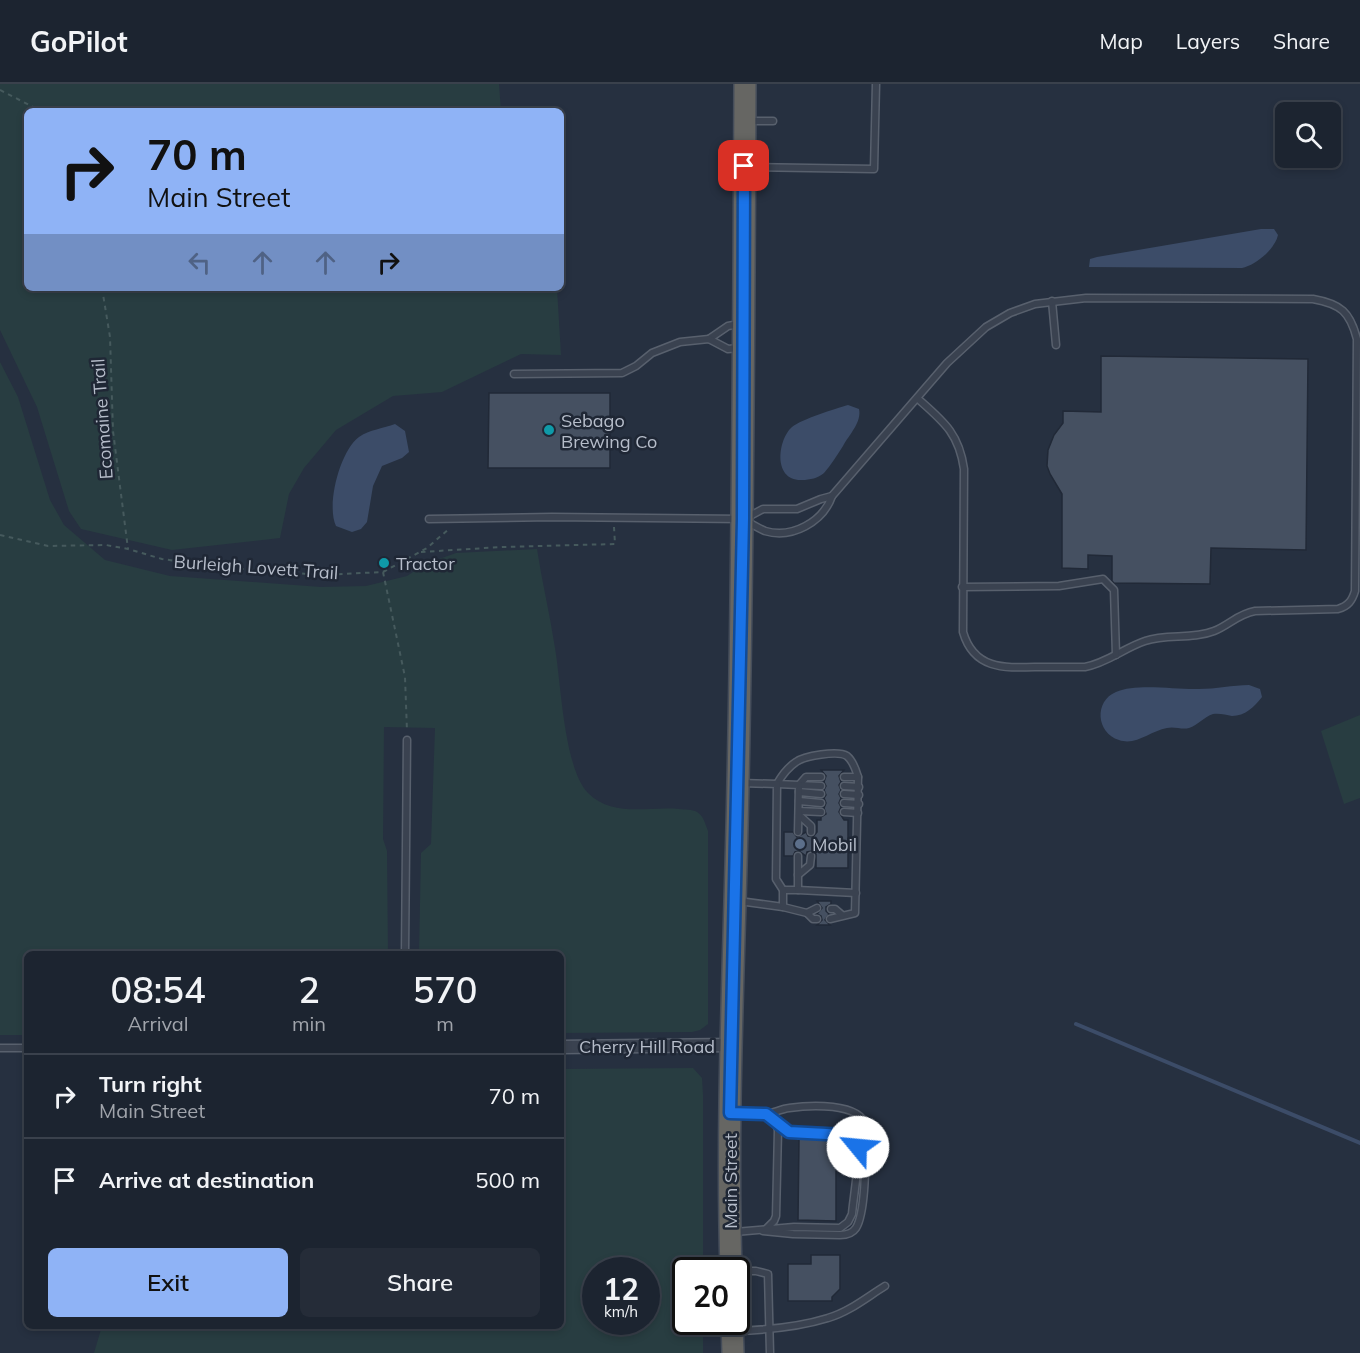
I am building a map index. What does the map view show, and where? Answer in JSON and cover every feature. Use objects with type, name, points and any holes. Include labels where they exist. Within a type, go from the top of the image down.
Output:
[{"type":"highway","name":"Main Street","points":[[731,1257],[730,1113],[743,519],[742,324],[745,84]]},
{"type":"highway","points":[[732,1335],[733,1353]]},
{"type":"street","name":"Cherry Hill Road","points":[[564,1047],[732,1045]]},
{"type":"lane","points":[[744,166],[874,169],[876,84]]},
{"type":"lane","points":[[745,121],[773,121]]},
{"type":"lane","points":[[743,519],[764,530],[782,533],[803,528],[820,516],[828,508],[832,496],[947,363],[986,327],[1020,309],[1086,298],[1313,299],[1325,301],[1342,309],[1350,318],[1357,339],[1355,591],[1352,599],[1346,606],[1338,609],[1243,613],[1209,633],[1147,640],[1096,665],[1086,667],[1008,668],[989,663],[976,655],[966,640],[963,621],[964,469],[960,448],[951,430],[917,398]]},
{"type":"lane","points":[[1052,302],[1056,345]]},
{"type":"lane","points":[[514,374],[622,373],[636,366],[647,356],[675,343],[709,339],[728,326],[742,324]]},
{"type":"lane","points":[[709,339],[728,349],[743,348]]},
{"type":"lane","points":[[429,519],[743,519],[763,509],[797,509],[832,496]]},
{"type":"lane","points":[[962,587],[1059,586],[1103,579],[1114,590],[1116,655]]},
{"type":"lane","points":[[405,951],[407,740]]},
{"type":"lane","points":[[783,908],[783,890],[776,879],[777,784],[785,771],[798,760],[835,752],[846,755],[854,766],[858,777],[859,804],[855,913],[830,919]]},
{"type":"lane","points":[[798,832],[799,788],[806,777],[821,777]]},
{"type":"lane","points":[[844,777],[858,777]]},
{"type":"lane","points":[[738,783],[777,784],[821,794]]},
{"type":"lane","points":[[799,788],[821,786]]},
{"type":"lane","points":[[844,786],[859,787]]},
{"type":"lane","points":[[844,794],[859,795]]},
{"type":"lane","points":[[799,801],[821,803]]},
{"type":"lane","points":[[844,803],[859,804]]},
{"type":"lane","points":[[799,813],[821,812]]},
{"type":"lane","points":[[844,812],[858,813]]},
{"type":"lane","points":[[799,813],[811,826],[811,832]]},
{"type":"lane","points":[[798,856],[798,890]]},
{"type":"lane","points":[[798,875],[810,865],[811,856]]},
{"type":"lane","points":[[783,890],[856,893]]},
{"type":"lane","points":[[736,901],[807,913],[813,919],[817,919]]},
{"type":"lane","points":[[807,913],[817,908]]},
{"type":"lane","points":[[831,909],[835,909],[842,915]]},
{"type":"lane","points":[[0,1048],[24,1048]]},
{"type":"lane","points":[[730,1113],[766,1114],[791,1107],[841,1107],[850,1109],[865,1120],[861,1215],[853,1231],[847,1235],[763,1231]]},
{"type":"lane","points":[[730,1232],[794,1227],[840,1228],[846,1224],[852,1214],[858,1147],[855,1141],[845,1135],[789,1132],[766,1114]]},
{"type":"lane","points":[[763,1231],[776,1216],[778,1130],[775,1121]]},
{"type":"lane","points":[[750,1271],[768,1274],[770,1353]]},
{"type":"lane","points":[[750,1327],[770,1329],[829,1318],[885,1286]]},
{"type":"path","points":[[0,90],[35,108]]},
{"type":"path","name":"Ecomaine Trail","points":[[102,291],[110,337],[113,430],[128,549]]},
{"type":"path","points":[[407,740],[405,677],[383,572],[421,552],[446,533],[453,525],[455,518]]},
{"type":"path","points":[[421,552],[615,544],[614,527]]},
{"type":"path","name":"Burleigh Lovett Trail","points":[[0,535],[48,546],[106,545],[128,549],[162,560],[217,567],[321,575],[383,572]]},
{"type":"green space","points":[[0,84],[499,84],[501,108],[24,108],[24,291],[557,291],[561,355],[521,354],[442,392],[393,396],[336,430],[304,468],[289,494],[280,538],[172,550],[81,529],[69,511],[37,407],[0,330]]},
{"type":"green space","points":[[0,362],[18,397],[50,500],[64,525],[105,560],[170,576],[321,587],[366,586],[407,576],[425,564],[456,553],[537,549],[555,648],[569,746],[580,781],[588,793],[608,806],[695,811],[703,818],[708,831],[708,1024],[692,1032],[564,1033],[564,951],[419,951],[421,853],[431,844],[435,728],[384,727],[383,839],[387,851],[388,951],[24,951],[24,1035],[0,1035]]},
{"type":"green space","points":[[1360,715],[1360,798],[1344,804],[1321,731]]},
{"type":"green space","points":[[693,1068],[702,1078],[703,1095],[703,1257],[672,1257],[672,1335],[703,1335],[703,1353],[94,1353],[101,1329],[564,1329],[564,1069]]},
{"type":"water","points":[[1261,229],[1274,229],[1278,235],[1276,240],[1264,256],[1242,268],[1089,267],[1090,259],[1097,257]]},
{"type":"water","points":[[848,405],[859,409],[859,419],[834,460],[819,476],[802,480],[792,479],[782,467],[780,458],[783,440],[787,433],[797,424]]},
{"type":"water","points":[[395,424],[405,431],[409,452],[402,458],[382,466],[373,486],[367,522],[361,529],[352,532],[336,526],[333,517],[334,492],[346,454],[359,437]]},
{"type":"water","points":[[1249,685],[1260,689],[1262,697],[1245,713],[1232,716],[1213,714],[1189,728],[1167,728],[1137,740],[1125,741],[1111,736],[1102,724],[1101,709],[1104,702],[1109,696],[1125,689],[1146,687],[1205,689]]},
{"type":"building","points":[[1101,356],[1308,359],[1306,550],[1211,548],[1210,584],[1114,583],[1112,581],[1112,556],[1088,555],[1088,569],[1062,568],[1062,494],[1047,466],[1048,450],[1054,435],[1063,423],[1063,411],[1101,412]]},
{"type":"building","name":"Sebago Brewing Co","points":[[489,393],[610,393],[610,468],[488,468]]},
{"type":"building","points":[[821,770],[844,770],[839,776],[841,807],[839,812],[844,820],[848,820],[848,868],[816,868],[816,854],[812,851],[807,852],[806,856],[799,851],[793,856],[784,856],[784,832],[793,832],[797,837],[806,832],[808,836],[813,837],[817,832],[817,820],[821,820],[821,817],[826,814],[824,782],[826,776]]},
{"type":"building","points":[[817,901],[831,901],[831,904],[826,907],[829,914],[825,920],[830,925],[817,925],[822,920],[817,914],[822,908]]},
{"type":"building","points":[[799,1139],[836,1139],[836,1143],[841,1143],[841,1171],[836,1171],[836,1221],[798,1220]]},
{"type":"building","points":[[811,1255],[840,1255],[840,1289],[832,1297],[832,1301],[788,1301],[788,1264],[811,1264]]},
{"type":"waterway","points":[[1076,1024],[1360,1143]]},
{"type":"place","name":"Sebago Brewing Co","points":[[549,430]]},
{"type":"place","name":"Tractor","points":[[384,563]]},
{"type":"place","name":"Mobil","points":[[800,844]]},
{"type":"route","points":[[744,166],[743,519],[730,1113],[766,1114],[789,1132],[845,1135],[855,1141],[858,1147]]}]
